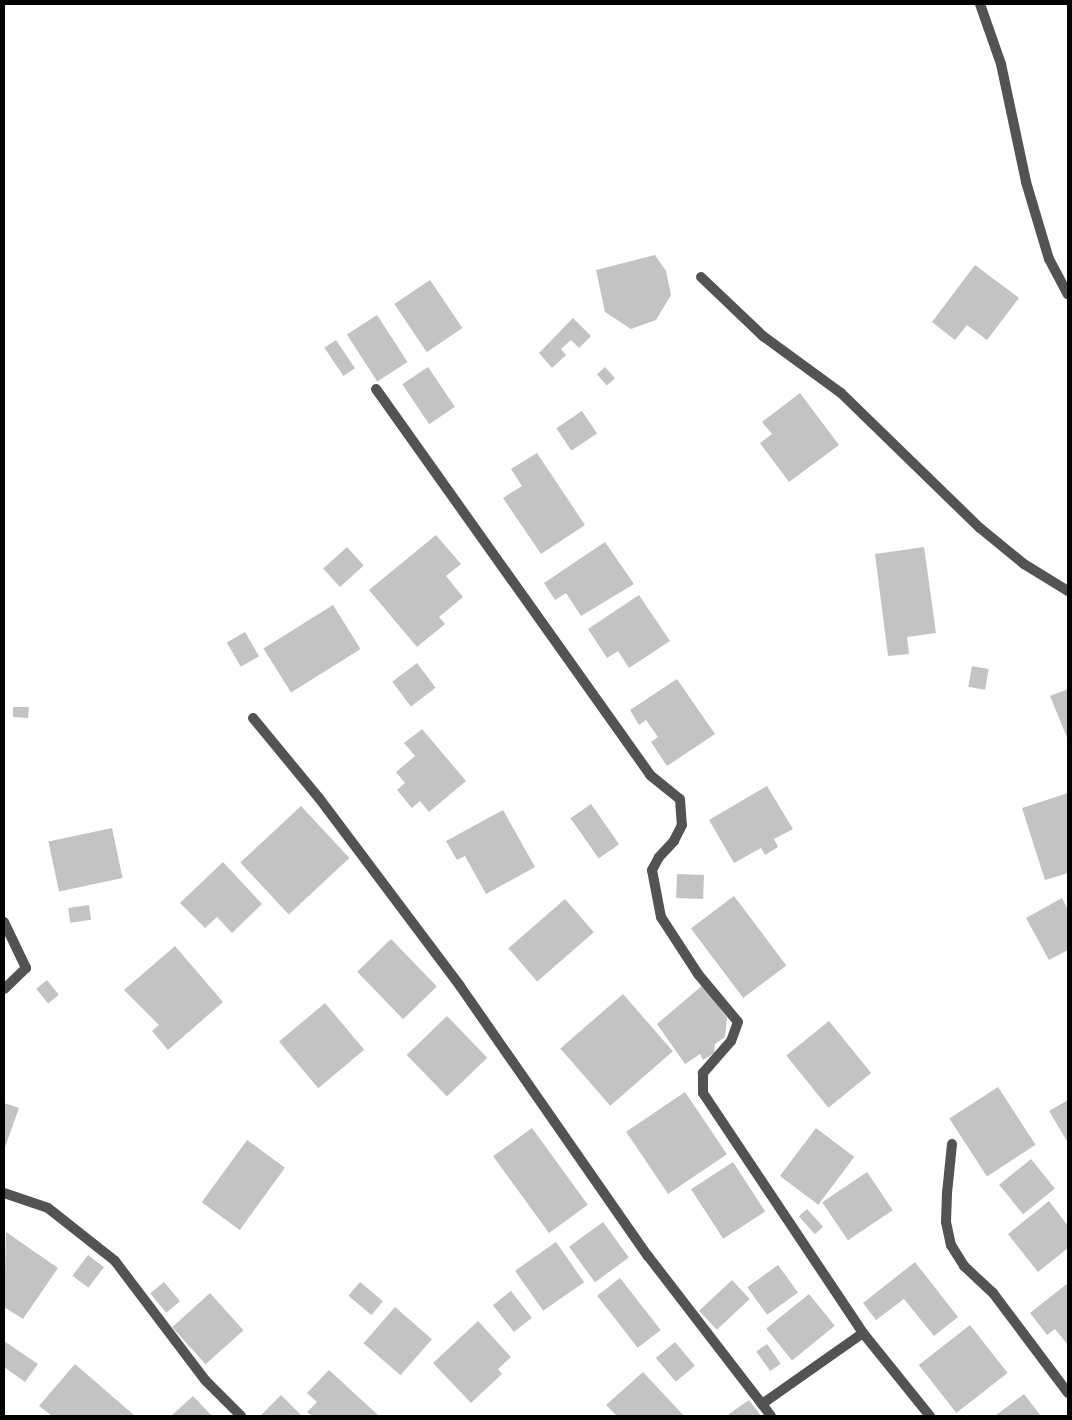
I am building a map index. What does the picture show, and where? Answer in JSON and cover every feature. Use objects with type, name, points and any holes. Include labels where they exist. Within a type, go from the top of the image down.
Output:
[{"type":"street","points":[[980,4],[1001,64],[1026,182],[1047,251],[1058,280],[1068,294]]},
{"type":"street","points":[[700,277],[758,332],[841,393],[980,528],[1024,564],[1068,591]]},
{"type":"street","points":[[376,389],[650,775],[680,799],[682,825],[674,842],[659,857],[652,870],[661,917],[698,974],[738,1022],[731,1041],[702,1073],[704,1093],[863,1333],[930,1416]]},
{"type":"street","points":[[253,718],[319,798],[460,986],[648,1256],[771,1416]]},
{"type":"street","points":[[4,922],[26,968],[4,989]]},
{"type":"street","points":[[952,1144],[946,1202],[951,1245],[964,1266],[993,1293],[1068,1393]]},
{"type":"street","points":[[4,1193],[48,1208],[115,1261],[205,1380],[241,1416]]},
{"type":"street","points":[[762,1404],[863,1333]]},
{"type":"building","points":[[655,255],[666,271],[671,295],[656,320],[631,329],[605,312],[596,270]]},
{"type":"building","points":[[975,265],[1019,298],[987,340],[967,325],[955,340],[932,322]]},
{"type":"building","points":[[430,280],[462,328],[427,352],[394,304]]},
{"type":"building","points":[[377,315],[407,362],[377,382],[347,335]]},
{"type":"building","points":[[573,318],[591,336],[579,348],[571,340],[561,349],[566,355],[552,368],[539,353]]},
{"type":"building","points":[[336,340],[355,368],[343,376],[324,348]]},
{"type":"building","points":[[428,367],[455,407],[429,424],[402,384]]},
{"type":"building","points":[[605,367],[615,378],[607,386],[597,374]]},
{"type":"building","points":[[800,393],[839,445],[789,482],[760,443],[772,434],[762,422]]},
{"type":"building","points":[[582,411],[597,433],[571,451],[556,428]]},
{"type":"building","points":[[537,453],[585,525],[541,554],[503,498],[522,486],[511,469]]},
{"type":"building","points":[[436,535],[461,564],[446,576],[463,597],[439,617],[445,624],[417,647],[369,590]]},
{"type":"building","points":[[605,542],[634,584],[581,616],[566,593],[555,600],[544,583]]},
{"type":"building","points":[[347,547],[364,566],[340,587],[323,568]]},
{"type":"building","points":[[924,547],[936,633],[907,637],[909,654],[888,656],[875,554]]},
{"type":"building","points":[[639,595],[670,641],[629,668],[618,651],[607,658],[588,629]]},
{"type":"building","points":[[333,605],[361,649],[291,693],[263,648]]},
{"type":"building","points":[[245,632],[259,656],[241,667],[227,642]]},
{"type":"building","points":[[417,663],[436,688],[411,706],[392,682]]},
{"type":"building","points":[[972,666],[989,669],[985,690],[968,687]]},
{"type":"building","points":[[677,679],[715,734],[667,766],[651,742],[658,737],[646,720],[639,725],[630,710]]},
{"type":"building","points":[[1068,689],[1068,740],[1050,696]]},
{"type":"building","points":[[13,707],[29,707],[28,718],[13,717]]},
{"type":"building","points":[[422,729],[466,781],[429,812],[420,801],[412,808],[397,790],[405,783],[396,772],[415,756],[404,743]]},
{"type":"building","points":[[767,786],[793,829],[774,839],[778,847],[765,855],[761,848],[734,863],[709,820]]},
{"type":"building","points":[[1068,793],[1068,873],[1045,880],[1022,808]]},
{"type":"building","points":[[591,804],[619,844],[599,858],[571,818]]},
{"type":"building","points":[[301,806],[349,858],[289,915],[240,863]]},
{"type":"building","points":[[503,810],[535,867],[486,894],[465,856],[457,860],[446,841]]},
{"type":"building","points":[[112,828],[123,878],[59,891],[48,842]]},
{"type":"building","points":[[223,862],[262,904],[232,933],[217,917],[205,928],[180,903]]},
{"type":"building","points":[[677,874],[704,875],[703,899],[676,898]]},
{"type":"building","points":[[734,896],[786,965],[743,998],[691,928]]},
{"type":"building","points":[[1062,898],[1068,910],[1068,950],[1049,960],[1026,918]]},
{"type":"building","points":[[565,899],[594,932],[537,981],[508,948]]},
{"type":"building","points":[[89,905],[91,920],[70,923],[68,908]]},
{"type":"building","points":[[391,939],[437,986],[403,1019],[357,972]]},
{"type":"building","points":[[175,946],[223,1002],[168,1050],[152,1031],[159,1025],[124,990]]},
{"type":"building","points":[[47,980],[59,995],[48,1004],[36,989]]},
{"type":"building","points":[[703,985],[727,1018],[725,1037],[715,1044],[714,1053],[703,1060],[700,1054],[685,1064],[657,1024]]},
{"type":"building","points":[[623,994],[673,1051],[610,1106],[560,1048]]},
{"type":"building","points":[[325,1003],[364,1050],[318,1088],[279,1042]]},
{"type":"building","points":[[447,1016],[487,1058],[447,1097],[407,1055]]},
{"type":"building","points":[[829,1021],[871,1073],[828,1108],[786,1056]]},
{"type":"building","points":[[998,1087],[1036,1145],[987,1176],[949,1119]]},
{"type":"building","points":[[685,1092],[727,1154],[668,1194],[626,1132]]},
{"type":"building","points":[[1068,1100],[1068,1143],[1049,1111]]},
{"type":"building","points":[[4,1103],[19,1108],[4,1150]]},
{"type":"building","points":[[532,1128],[588,1205],[549,1233],[493,1156]]},
{"type":"building","points":[[816,1128],[854,1157],[818,1205],[780,1176]]},
{"type":"building","points":[[247,1140],[285,1168],[240,1230],[202,1202]]},
{"type":"building","points":[[1031,1159],[1055,1189],[1023,1214],[999,1185]]},
{"type":"building","points":[[733,1162],[765,1211],[723,1239],[691,1189]]},
{"type":"building","points":[[867,1172],[893,1210],[848,1240],[822,1202]]},
{"type":"building","points":[[1049,1201],[1068,1226],[1068,1248],[1038,1272],[1008,1234]]},
{"type":"building","points":[[807,1209],[823,1227],[815,1234],[799,1216]]},
{"type":"building","points":[[603,1222],[629,1258],[595,1282],[569,1247]]},
{"type":"building","points":[[6,1232],[58,1268],[23,1319],[4,1307]]},
{"type":"building","points":[[556,1242],[584,1282],[543,1311],[515,1271]]},
{"type":"building","points":[[88,1255],[104,1267],[88,1288],[72,1276]]},
{"type":"building","points":[[915,1262],[958,1317],[934,1336],[904,1299],[876,1320],[863,1303]]},
{"type":"building","points":[[778,1265],[798,1293],[767,1315],[747,1287]]},
{"type":"building","points":[[620,1278],[661,1330],[638,1348],[597,1296]]},
{"type":"building","points":[[732,1280],[750,1299],[717,1330],[699,1311]]},
{"type":"building","points":[[164,1282],[180,1301],[166,1313],[150,1294]]},
{"type":"building","points":[[360,1282],[383,1301],[371,1315],[348,1296]]},
{"type":"building","points":[[1068,1283],[1068,1345],[1055,1329],[1047,1335],[1030,1313]]},
{"type":"building","points":[[511,1291],[532,1318],[514,1332],[493,1305]]},
{"type":"building","points":[[210,1293],[243,1330],[206,1364],[172,1327]]},
{"type":"building","points":[[809,1294],[835,1326],[792,1360],[766,1329]]},
{"type":"building","points":[[395,1307],[432,1339],[400,1375],[364,1343]]},
{"type":"building","points":[[478,1321],[511,1357],[498,1369],[502,1374],[471,1403],[433,1363]]},
{"type":"building","points":[[970,1325],[1008,1373],[956,1413],[919,1365]]},
{"type":"building","points":[[4,1341],[38,1364],[25,1382],[4,1367]]},
{"type":"building","points":[[675,1342],[695,1366],[676,1382],[656,1358]]},
{"type":"building","points":[[767,1344],[781,1364],[770,1371],[756,1351]]},
{"type":"building","points":[[75,1364],[135,1416],[52,1416],[39,1406]]},
{"type":"building","points":[[329,1370],[379,1416],[312,1416],[307,1412],[317,1402],[307,1393]]},
{"type":"building","points":[[643,1372],[684,1416],[617,1416],[606,1405]]},
{"type":"building","points":[[1024,1394],[1041,1416],[995,1416]]},
{"type":"building","points":[[281,1395],[302,1416],[260,1416]]},
{"type":"building","points":[[193,1396],[212,1416],[171,1416]]},
{"type":"building","points":[[749,1400],[761,1416],[726,1416]]}]
